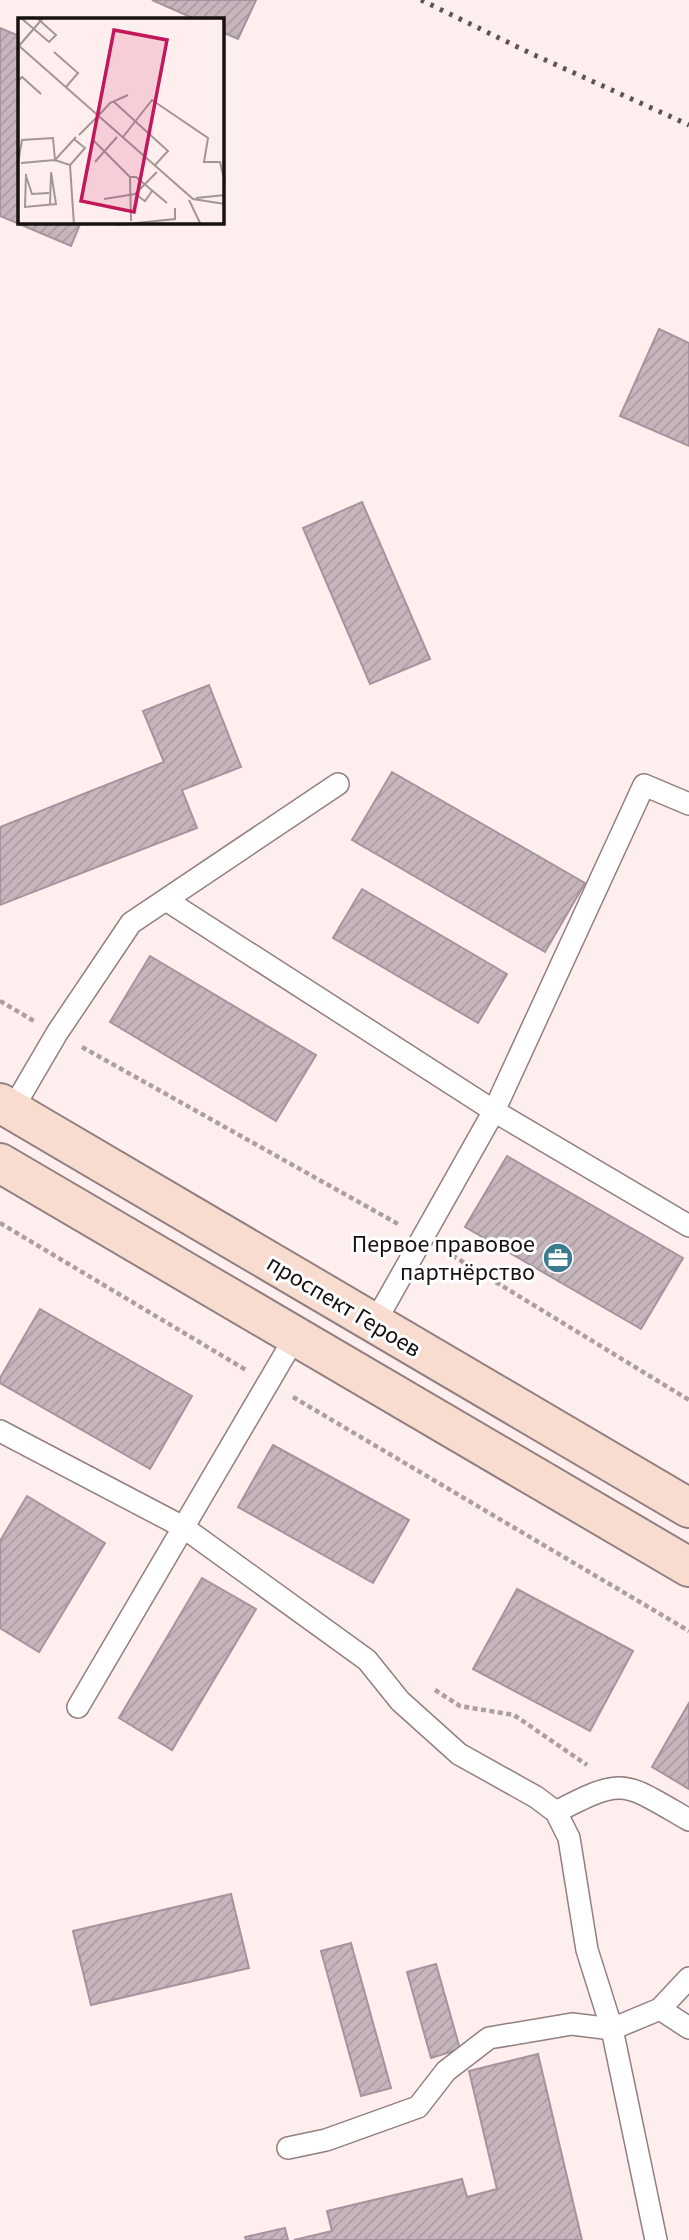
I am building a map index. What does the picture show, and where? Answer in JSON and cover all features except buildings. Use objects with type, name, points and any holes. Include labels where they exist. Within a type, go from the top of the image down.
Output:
[{"type":"main road","name":"проспект Героев","points":[[6,1107],[689,1508]]},
{"type":"main road","name":"проспект Героев","points":[[0,1164],[689,1567]]},
{"type":"lane","points":[[6,1107],[131,923],[338,785]]},
{"type":"lane","points":[[374,1324],[494,1111],[644,785],[689,804]]},
{"type":"lane","points":[[166,900],[494,1111],[689,1226]]},
{"type":"lane","points":[[78,1707],[295,1337]]},
{"type":"lane","points":[[0,1431],[183,1527],[367,1660],[400,1701],[460,1754],[536,1797],[556,1812],[569,1838],[587,1950],[612,2029],[656,2240]]},
{"type":"lane","points":[[556,1812],[595,1792],[616,1786],[637,1790],[689,1819]]},
{"type":"lane","points":[[288,2148],[326,2140],[418,2107],[446,2071],[489,2038],[572,2024],[612,2029],[660,2009],[689,1978]]},
{"type":"lane","points":[[660,2009],[689,2028]]},
{"type":"path","points":[[0,1001],[423,1238],[689,1400]]},
{"type":"path","points":[[0,1223],[689,1631]]},
{"type":"path","points":[[429,1687],[460,1706],[514,1715],[616,1786]]},
{"type":"railway","points":[[421,0],[689,125]]},
{"type":"place","name":"Первое правовое партнёрство","points":[[558,1258]]}]
